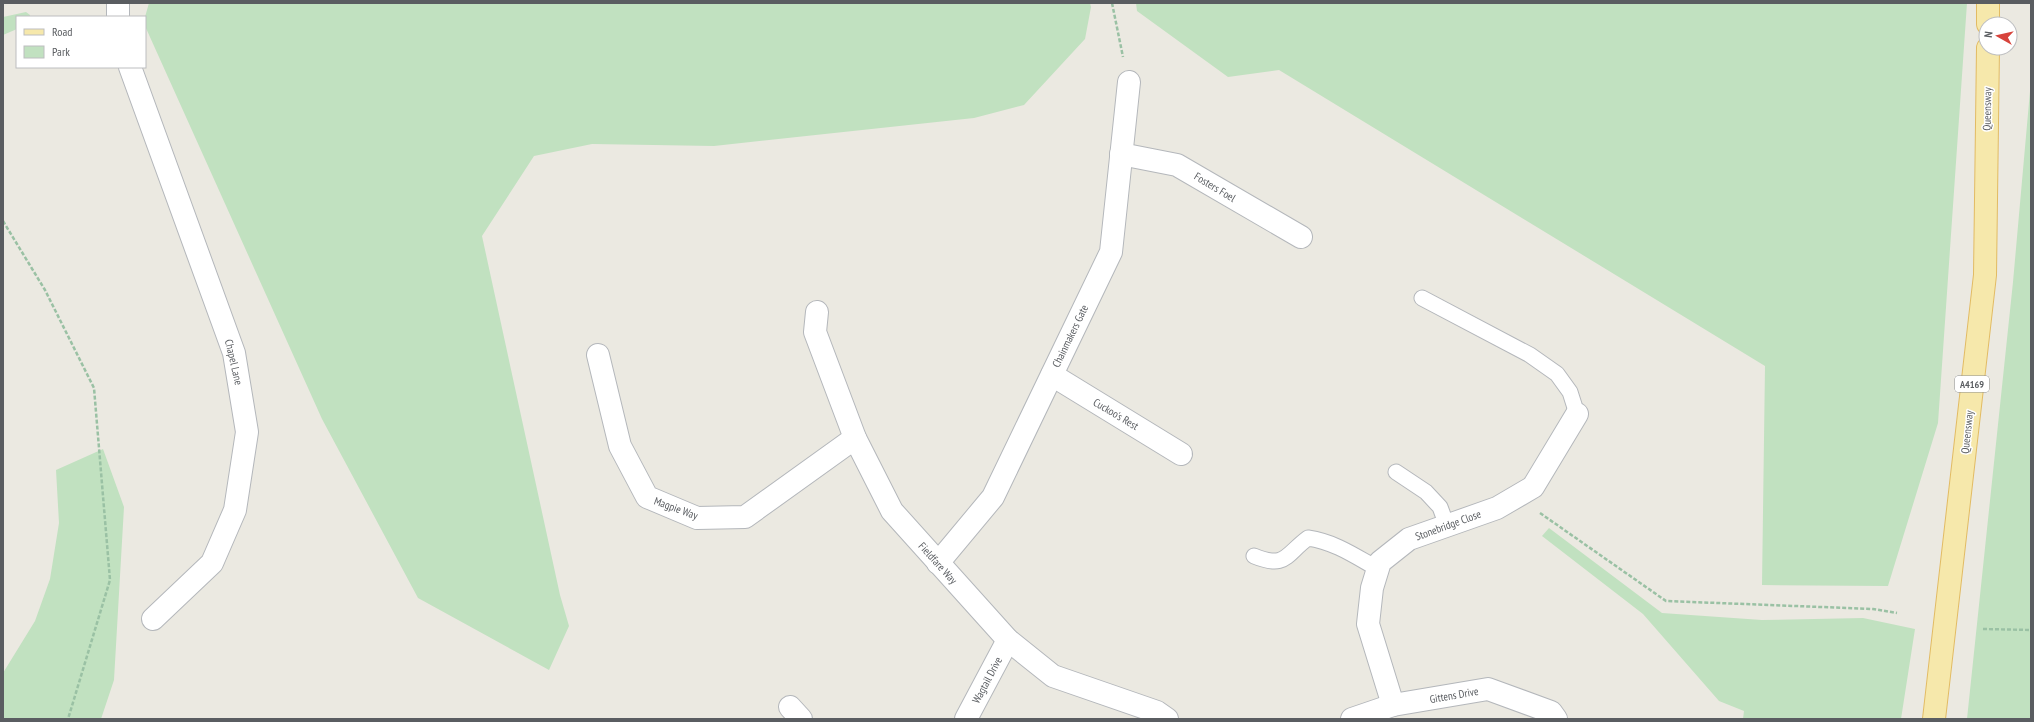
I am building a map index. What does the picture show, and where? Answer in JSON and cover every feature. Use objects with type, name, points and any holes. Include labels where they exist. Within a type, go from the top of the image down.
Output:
[{"type":"main road","points":[[1988,3],[1988,16]]},
{"type":"main road","name":"Queensway","points":[[1934,719],[1984,275],[1988,56]]},
{"type":"street","points":[[118,3],[118,16]]},
{"type":"street","name":"Chapel Lane","points":[[130,68],[234,353],[247,432],[235,510],[212,562],[153,619]]},
{"type":"street","name":"Chainmakers Gate","points":[[938,563],[993,497],[1111,252],[1128,82]]},
{"type":"street","name":"Fosters Foel","points":[[1121,154],[1177,165],[1301,237]]},
{"type":"street","name":"Fieldfare Way","points":[[817,312],[815,332],[855,438],[892,511],[1008,640],[1053,676],[1157,712],[1167,719]]},
{"type":"street","name":"Magpie Way","points":[[598,355],[620,446],[647,497],[697,518],[745,517],[855,438]]},
{"type":"street","name":"Cuckoo's Rest","points":[[1052,375],[1181,454]]},
{"type":"street","name":"Stonebridge Close","points":[[1393,705],[1368,624],[1372,588],[1380,562],[1409,539],[1497,508],[1533,486],[1577,414]]},
{"type":"street","name":"Wagtail Drive","points":[[966,719],[1008,640]]},
{"type":"street","name":"Gittens Drive","points":[[1352,719],[1393,705],[1488,689],[1551,712],[1556,719]]},
{"type":"lane","points":[[1422,298],[1530,355],[1557,374],[1570,392],[1577,414]]},
{"type":"lane","points":[[1396,472],[1426,492],[1440,507],[1447,526]]},
{"type":"lane","points":[[1254,556],[1268,562],[1276,562],[1289,556],[1308,538],[1324,540],[1341,547],[1378,569]]},
{"type":"path","points":[[1112,3],[1128,82]]},
{"type":"path","points":[[3,221],[44,290],[94,388],[110,580],[68,719]]},
{"type":"path","points":[[1516,496],[1666,601],[1873,609],[1897,613]]},
{"type":"path","points":[[1983,630],[2031,630]]},
{"type":"green space","points":[[149,3],[1090,3],[1091,7],[1085,39],[1024,105],[974,118],[714,146],[592,144],[534,156],[482,236],[560,595],[569,626],[549,670],[418,598],[322,419],[146,28],[145,16]]},
{"type":"green space","points":[[1136,3],[1967,3],[1938,423],[1888,586],[1762,585],[1765,366],[1279,70],[1228,77],[1137,11]]},
{"type":"green space","points":[[26,12],[30,15],[16,16],[16,29],[3,35],[3,17]]},
{"type":"green space","points":[[2031,80],[2031,719],[1967,719],[2013,282]]},
{"type":"green space","points":[[103,449],[124,507],[114,680],[101,719],[3,719],[3,673],[35,621],[50,579],[59,523],[56,470]]},
{"type":"green space","points":[[1549,528],[1662,613],[1762,620],[1863,618],[1915,629],[1901,719],[1743,719],[1744,711],[1719,701],[1643,614],[1542,536]]}]
